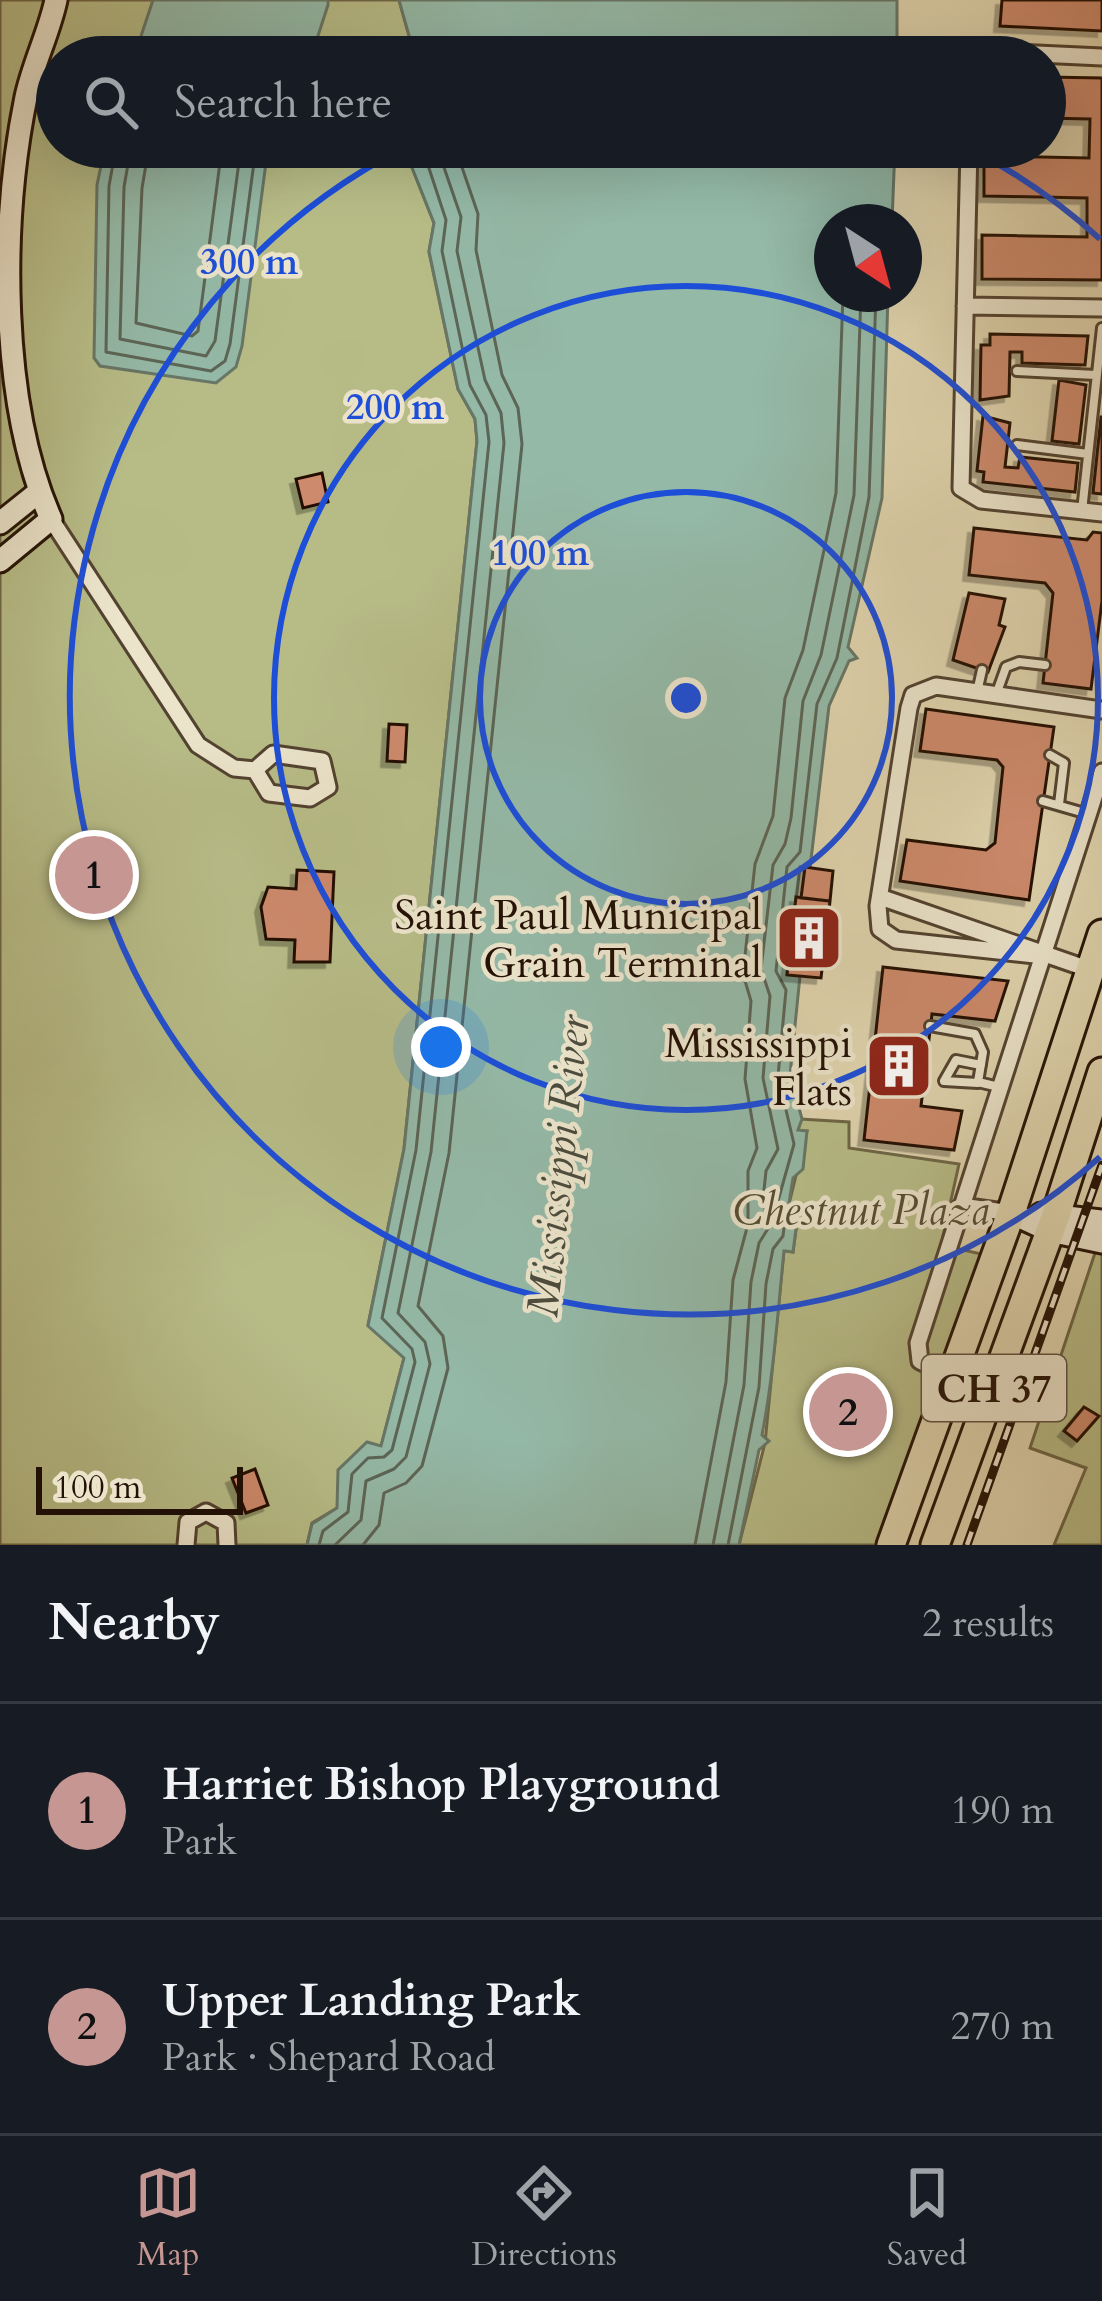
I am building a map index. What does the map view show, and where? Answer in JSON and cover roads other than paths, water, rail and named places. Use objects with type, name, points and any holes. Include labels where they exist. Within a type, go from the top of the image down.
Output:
[{"type":"highway","name":"CH 37","points":[[891,1545],[1011,1214],[1102,934]]},
{"type":"highway","name":"CH 37","points":[[935,1545],[1053,1223],[1102,1072]]},
{"type":"street","points":[[44,36],[56,0]]},
{"type":"street","points":[[1066,55],[1102,57]]},
{"type":"street","points":[[36,61],[11,170],[0,334],[10,431],[35,495],[198,745],[234,768],[255,770],[273,754],[314,757],[330,779],[320,795],[278,797],[261,786],[255,770]]},
{"type":"street","points":[[968,168],[961,488],[981,500],[1102,513]]},
{"type":"street","points":[[965,305],[1102,308]]},
{"type":"street","points":[[0,523],[35,495]]},
{"type":"street","points":[[0,561],[51,519]]},
{"type":"street","points":[[1044,956],[896,940],[880,929],[896,763],[909,708],[923,688],[1102,710]]},
{"type":"street","points":[[953,1377],[926,1366],[917,1352],[1102,772]]},
{"type":"street","points":[[880,896],[1090,970]]},
{"type":"street","points":[[961,1206],[1053,1223],[1102,1242]]},
{"type":"street","points":[[1053,1223],[1102,1221]]},
{"type":"street","points":[[186,1545],[188,1522],[206,1512],[226,1523],[227,1545]]},
{"type":"lane","points":[[1082,511],[1102,328]]},
{"type":"lane","points":[[1017,371],[1096,375]]},
{"type":"lane","points":[[1017,446],[1088,454]]},
{"type":"lane","points":[[996,695],[1006,667],[1045,664]]},
{"type":"lane","points":[[977,692],[982,670]]},
{"type":"lane","points":[[1050,755],[1064,763],[1059,804]]},
{"type":"lane","points":[[1043,801],[1088,814]]},
{"type":"lane","points":[[930,1026],[975,1034],[982,1044],[981,1065],[977,1087],[944,1081],[956,1060],[981,1065]]},
{"type":"lane","points":[[978,1082],[1000,1087]]},
{"type":"water","points":[[153,0],[328,0],[318,36],[141,36]]},
{"type":"water","points":[[399,0],[897,0],[897,36],[409,36]]},
{"type":"water","points":[[101,168],[265,168],[242,346],[236,367],[216,383],[100,366],[94,358]]},
{"type":"water","name":"Mississippi River","points":[[412,168],[894,168],[893,204],[814,204],[814,312],[887,312],[882,498],[848,647],[857,658],[849,661],[829,706],[810,868],[800,867],[787,974],[800,976],[790,1075],[802,1119],[798,1130],[807,1131],[803,1169],[793,1178],[789,1203],[798,1214],[793,1252],[784,1251],[762,1435],[769,1441],[759,1450],[739,1545],[307,1545],[312,1524],[337,1508],[338,1470],[367,1442],[381,1446],[404,1358],[368,1326],[404,1149],[477,441],[475,419],[458,389],[429,251],[434,223]]},
{"type":"railway","points":[[967,1545],[1102,1165]]},
{"type":"place","name":"Harriet Bishop Playground","points":[[94,875]]},
{"type":"place","name":"Saint Paul Municipal Grain Terminal","points":[[809,938]]},
{"type":"place","name":"Mississippi Flats","points":[[899,1066]]},
{"type":"place","name":"Upper Landing Park","points":[[848,1412]]},
{"type":"park label","name":"Chestnut Plaza","points":[[861,1209]]}]
